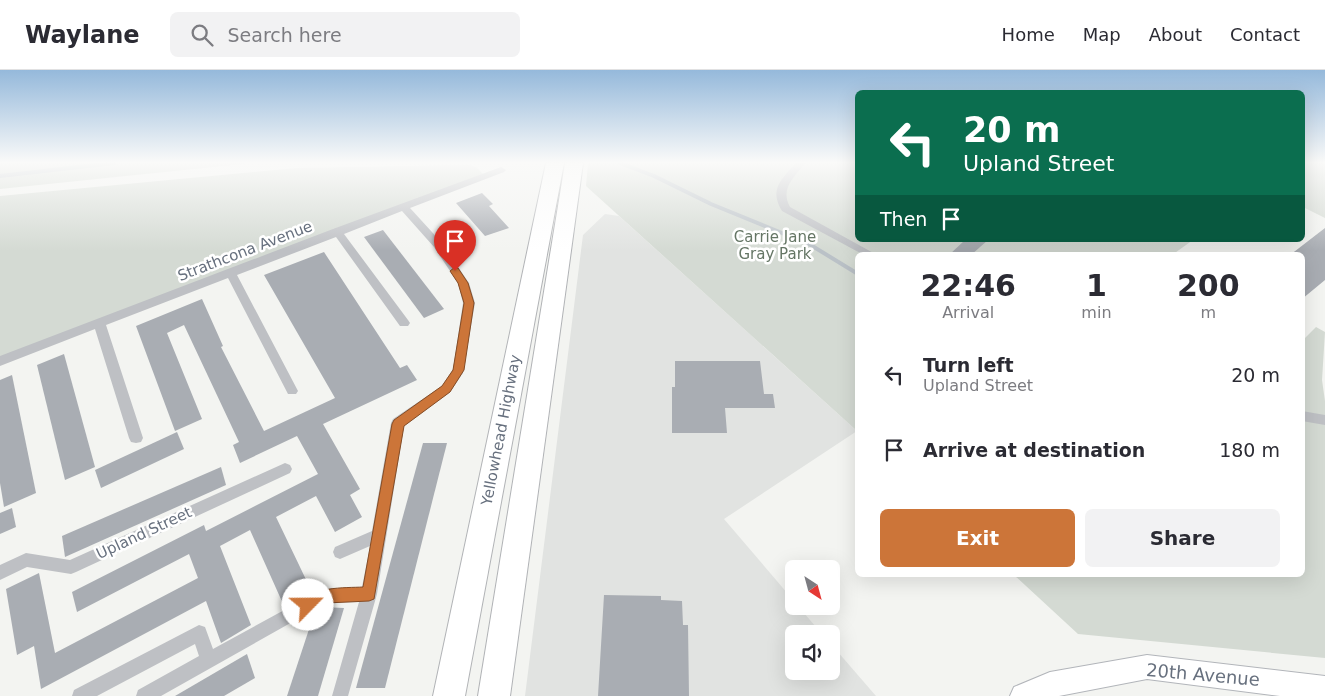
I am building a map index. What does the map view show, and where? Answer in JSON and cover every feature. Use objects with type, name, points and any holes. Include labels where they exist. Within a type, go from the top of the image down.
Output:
[{"type":"highway","name":"Yellowhead Highway","points":[[449,696],[548,192]]},
{"type":"highway","name":"Yellowhead Highway","points":[[494,696],[570,192]]},
{"type":"street","name":"Strathcona Avenue","points":[[0,361],[441,192]]},
{"type":"street","points":[[781,192],[780,200],[786,209],[866,252]]},
{"type":"street","points":[[340,696],[369,594],[398,424],[446,389],[459,370],[469,303],[463,283],[438,246],[403,206]]},
{"type":"street","points":[[337,231],[404,323]]},
{"type":"street","points":[[230,272],[292,391]]},
{"type":"street","points":[[99,323],[136,438]]},
{"type":"street","points":[[1305,417],[1325,420]]},
{"type":"street","name":"Upland Street","points":[[0,573],[26,560],[71,567],[285,469]]},
{"type":"street","points":[[340,552],[379,535]]},
{"type":"street","points":[[144,696],[324,596],[369,594]]},
{"type":"street","points":[[80,696],[199,633],[209,660]]},
{"type":"street","name":"20th Avenue","points":[[1023,696],[1050,685],[1147,667],[1325,689]]},
{"type":"shaded area","points":[[605,214],[619,216],[855,429],[855,432],[724,519],[785,590],[785,615],[806,615],[814,625],[785,625],[785,680],[840,680],[840,654],[876,696],[525,696],[583,235]]},
{"type":"green space","points":[[40,192],[436,192],[0,362],[0,196]]},
{"type":"green space","name":"Carrie Jane Gray Park","points":[[593,192],[855,192],[855,242],[1190,242],[1176,252],[855,252],[855,429]]},
{"type":"green space","points":[[1305,192],[1325,192],[1325,218],[1305,208]]},
{"type":"green space","points":[[1316,327],[1325,332],[1322,380],[1325,401],[1325,658],[1078,634],[1016,577],[1305,577],[1305,338]]},
{"type":"building","points":[[482,193],[493,204],[489,206],[509,228],[485,236],[456,203]]},
{"type":"building","points":[[1325,228],[1325,280],[1305,297],[1305,252],[1294,252]]},
{"type":"building","points":[[383,230],[444,309],[424,318],[364,237]]},
{"type":"building","points":[[963,242],[986,242],[974,252],[952,252]]},
{"type":"building","points":[[324,252],[400,368],[407,365],[417,380],[323,424],[360,489],[350,495],[362,517],[335,532],[316,496],[276,517],[311,590],[284,606],[250,530],[220,546],[251,625],[221,643],[206,601],[41,689],[34,646],[17,655],[6,589],[39,573],[55,653],[198,578],[189,554],[77,612],[72,592],[204,525],[206,531],[318,474],[297,436],[240,463],[233,445],[239,442],[184,325],[167,333],[202,419],[175,431],[136,326],[202,299],[223,346],[221,347],[264,431],[335,398],[264,275]]},
{"type":"building","points":[[64,354],[95,467],[65,480],[37,365]]},
{"type":"building","points":[[675,361],[760,361],[764,394],[773,394],[775,408],[725,408],[727,433],[672,433],[672,387],[675,387]]},
{"type":"building","points":[[12,375],[36,493],[4,507],[0,483],[0,380]]},
{"type":"building","points":[[177,432],[184,449],[101,488],[95,470]]},
{"type":"building","points":[[423,443],[447,443],[385,688],[356,688]]},
{"type":"building","points":[[221,467],[226,485],[65,557],[62,536]]},
{"type":"building","points":[[12,508],[16,527],[0,534],[0,513]]},
{"type":"building","points":[[604,595],[661,596],[661,600],[682,601],[683,625],[688,625],[689,696],[598,696]]},
{"type":"building","points":[[322,607],[344,608],[318,696],[287,696],[315,611]]},
{"type":"building","points":[[247,654],[255,678],[224,696],[175,696]]},
{"type":"waterway","points":[[687,192],[809,244],[855,272]]},
{"type":"route","points":[[308,605],[324,596],[369,594],[398,424],[446,389],[459,370],[469,303],[463,283],[455,271]]}]
